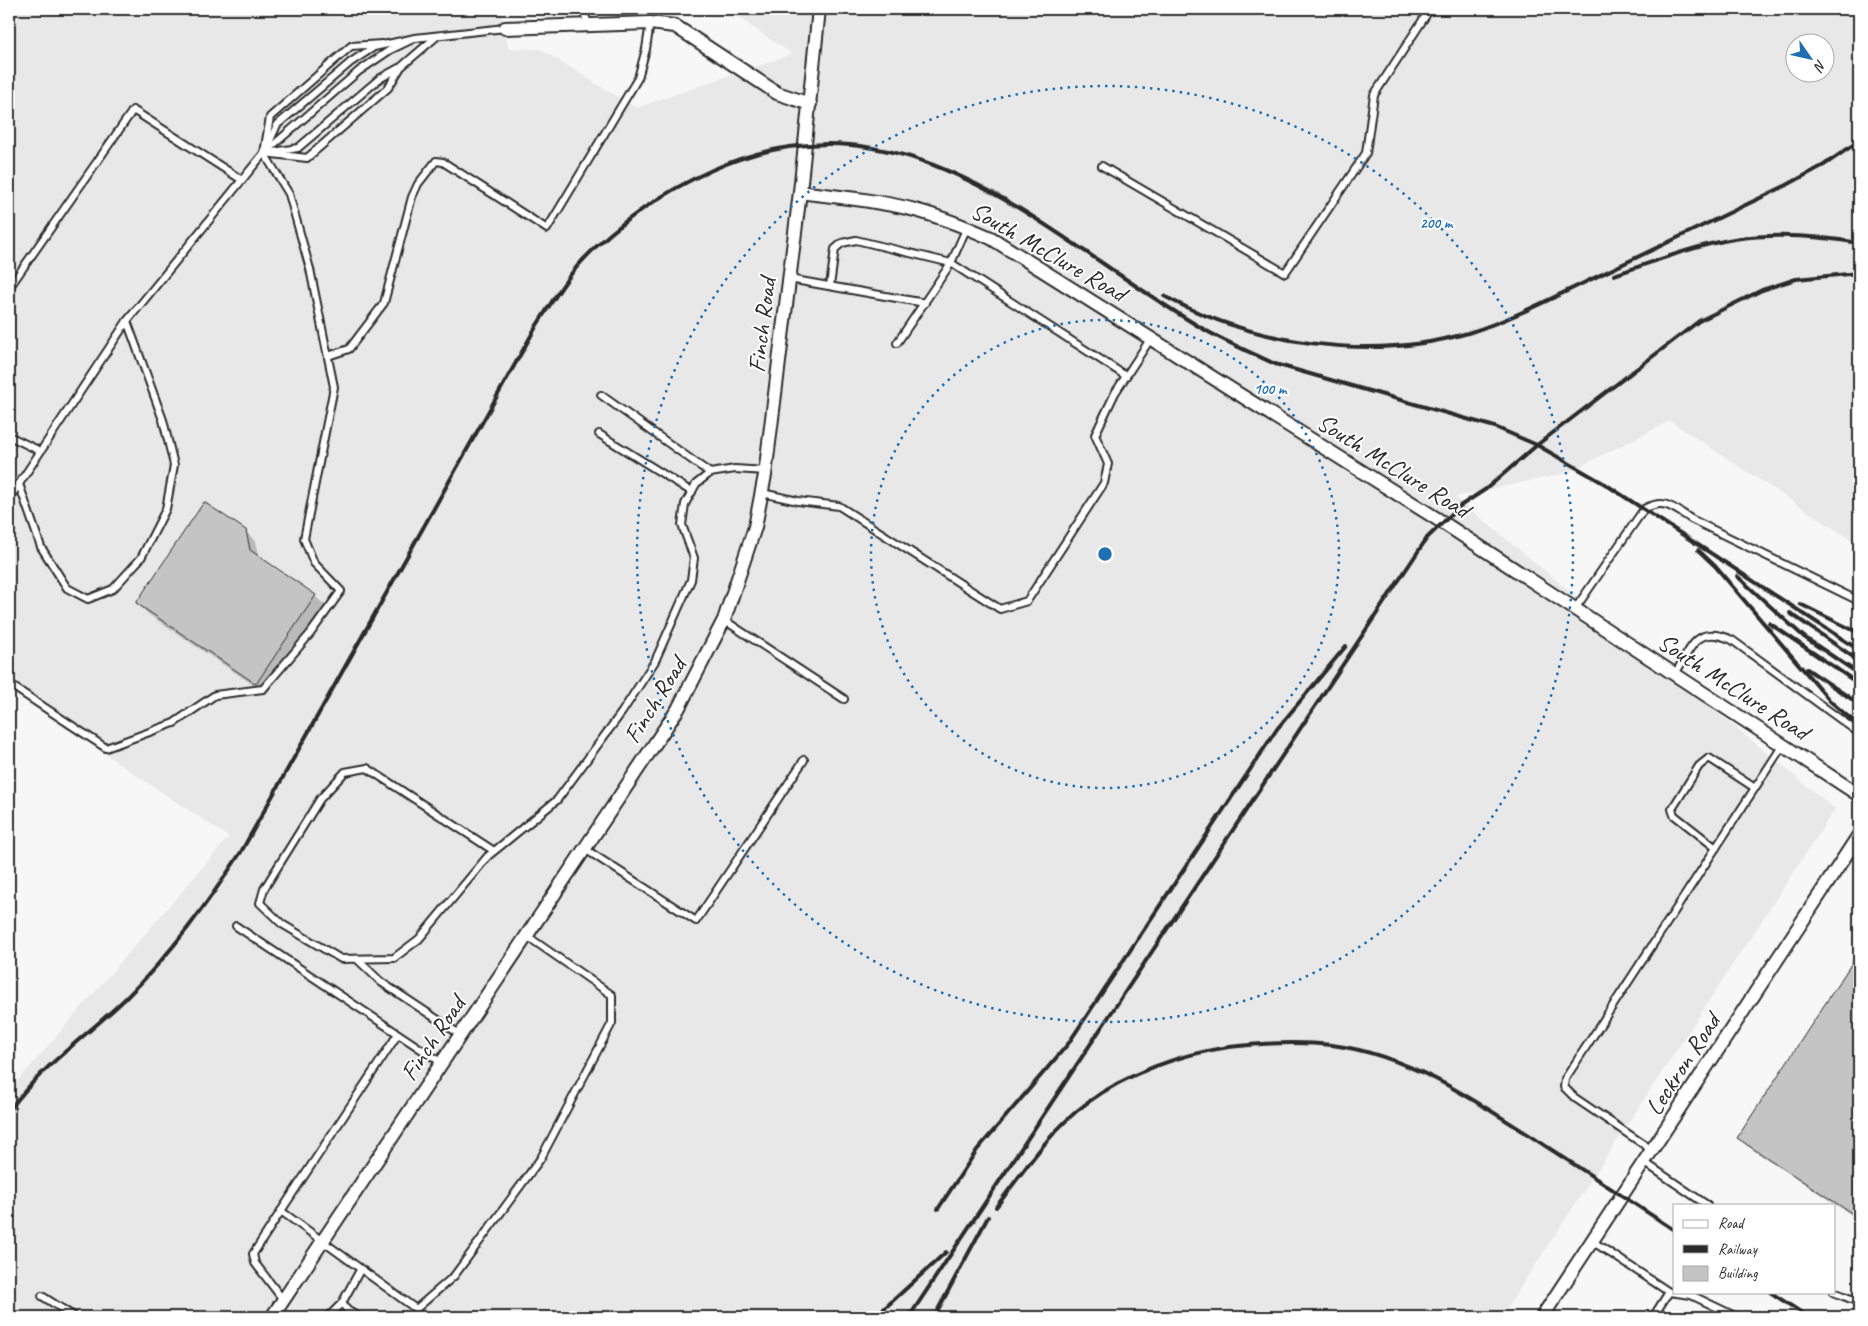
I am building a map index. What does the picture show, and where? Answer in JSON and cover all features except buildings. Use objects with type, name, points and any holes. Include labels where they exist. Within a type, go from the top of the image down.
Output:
[{"type":"street","name":"Finch Road","points":[[272,1317],[678,709],[724,620],[742,570],[766,472],[820,9]]},
{"type":"street","points":[[505,28],[672,25],[683,29],[777,93],[810,104]]},
{"type":"street","name":"South McClure Road","points":[[800,192],[877,202],[914,210],[967,227],[1012,250],[1442,522],[1859,795]]},
{"type":"street","name":"Leckron Road","points":[[1542,1317],[1859,835]]},
{"type":"lane","points":[[582,9],[589,25]]},
{"type":"lane","points":[[1102,166],[1285,273],[1366,153],[1374,95],[1430,9]]},
{"type":"lane","points":[[328,356],[349,349],[384,303],[412,196],[418,184],[436,161],[443,162],[547,229],[638,78],[646,49],[650,24]]},
{"type":"lane","points":[[9,684],[106,748],[174,723],[215,695],[263,689],[310,634],[341,591],[314,563],[304,539],[334,387],[310,269],[289,194],[264,153],[270,116],[351,46],[382,44],[415,38],[505,28]]},
{"type":"lane","points":[[264,153],[307,158],[388,88],[401,68],[436,36]]},
{"type":"lane","points":[[9,499],[127,321],[264,153],[359,71],[390,50],[415,38]]},
{"type":"lane","points":[[264,153],[277,125],[366,50],[382,44]]},
{"type":"lane","points":[[264,153],[298,148],[380,79],[401,68]]},
{"type":"lane","points":[[9,288],[133,110],[242,180]]},
{"type":"lane","points":[[897,343],[951,263],[967,227]]},
{"type":"lane","points":[[830,286],[835,249],[847,241],[856,240],[951,263],[1126,376]]},
{"type":"lane","points":[[789,279],[925,303]]},
{"type":"lane","points":[[19,484],[41,547],[67,588],[88,599],[113,589],[141,558],[166,509],[174,465],[163,420],[127,321]]},
{"type":"lane","points":[[762,493],[798,501],[838,506],[1000,609],[1027,601],[1104,483],[1108,464],[1095,435],[1115,393],[1152,338]]},
{"type":"lane","points":[[601,395],[710,473]]},
{"type":"lane","points":[[599,434],[692,492]]},
{"type":"lane","points":[[9,436],[40,451]]},
{"type":"lane","points":[[494,851],[367,768],[345,772],[320,799],[264,889],[260,902],[282,924],[341,959],[394,958],[419,939],[494,851],[557,800],[622,712],[655,661],[691,580],[694,558],[682,524],[686,504],[696,484],[710,473],[735,469],[766,472]]},
{"type":"lane","points":[[1575,609],[1644,509],[1656,502],[1667,504],[1691,519],[1859,601]]},
{"type":"lane","points":[[724,620],[844,699]]},
{"type":"lane","points":[[1675,674],[1697,640],[1707,633],[1717,633],[1732,640],[1859,733]]},
{"type":"lane","points":[[1652,1150],[1575,1098],[1564,1087],[1565,1079],[1783,745]]},
{"type":"lane","points":[[1716,848],[1674,815],[1672,809],[1699,766],[1709,758],[1755,788]]},
{"type":"lane","points":[[584,849],[696,921],[804,760]]},
{"type":"lane","points":[[236,926],[442,1063]]},
{"type":"lane","points":[[281,1211],[416,1309],[454,1276],[541,1158],[612,1023],[612,995],[527,936]]},
{"type":"lane","points":[[357,959],[380,982],[461,1035]]},
{"type":"lane","points":[[284,1300],[255,1263],[252,1254],[398,1034]]},
{"type":"lane","points":[[1644,1162],[1706,1204]]},
{"type":"lane","points":[[1592,1241],[1669,1292],[1673,1293]]},
{"type":"lane","points":[[328,1317],[342,1303],[360,1270]]},
{"type":"lane","points":[[1653,1317],[1669,1292]]},
{"type":"lane","points":[[1836,1293],[1859,1302]]},
{"type":"lane","points":[[1684,1294],[1691,1295],[1737,1317]]},
{"type":"lane","points":[[42,1296],[75,1317]]},
{"type":"lane","points":[[342,1303],[360,1317]]},
{"type":"shaded area","points":[[9,9],[501,9],[508,48],[540,49],[636,108],[792,54],[726,9],[1859,9],[1859,545],[1670,421],[1567,473],[1455,497],[1835,809],[1501,1317],[9,1317],[9,1091],[229,837],[9,690]]},
{"type":"railway","points":[[1164,296],[1199,313],[1235,326],[1273,336],[1313,343],[1352,347],[1392,346],[1430,342],[1468,333],[1533,307],[1787,185],[1824,165],[1859,141]]},
{"type":"railway","points":[[9,1111],[50,1065],[126,998],[158,964],[188,928],[241,852],[537,325],[575,268],[610,234],[659,198],[712,170],[783,148],[850,145],[913,158],[974,183],[1032,216],[1147,293],[1205,330],[1231,344],[1275,364],[1495,427],[1537,445],[1605,484],[1859,650]]},
{"type":"railway","points":[[1614,275],[1688,250],[1734,239],[1765,236],[1797,236],[1859,243]]},
{"type":"railway","points":[[909,1317],[1427,538],[1460,506],[1486,489],[1537,445],[1699,321],[1762,290],[1796,279],[1859,273]]},
{"type":"railway","points":[[1698,550],[1715,566],[1830,701],[1859,726]]},
{"type":"railway","points":[[1737,576],[1804,637],[1859,674]]},
{"type":"railway","points":[[1800,604],[1859,633]]},
{"type":"railway","points":[[1790,613],[1859,661]]},
{"type":"railway","points":[[1769,623],[1859,684]]},
{"type":"railway","points":[[938,1209],[977,1150],[1068,1044],[1277,729],[1346,646]]},
{"type":"railway","points":[[1807,669],[1859,704]]},
{"type":"railway","points":[[996,1207],[1049,1138],[1087,1103],[1119,1083],[1155,1066],[1192,1054],[1255,1044],[1306,1043],[1360,1050],[1388,1058],[1440,1081],[1490,1110],[1673,1229]]},
{"type":"railway","points":[[934,1317],[988,1217]]},
{"type":"railway","points":[[875,1317],[946,1252]]},
{"type":"railway","points":[[1773,1294],[1808,1317]]}]
